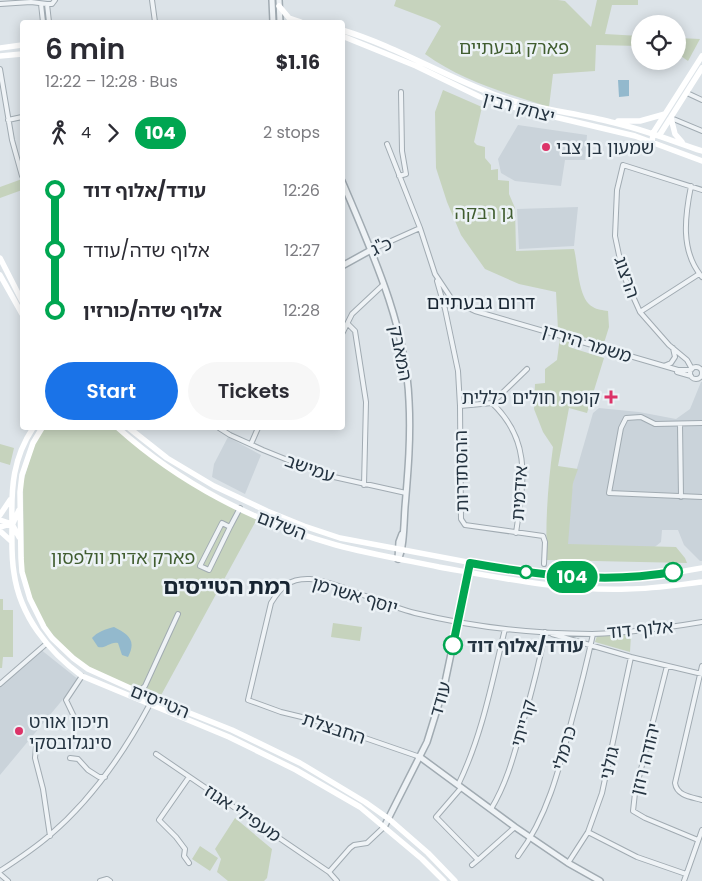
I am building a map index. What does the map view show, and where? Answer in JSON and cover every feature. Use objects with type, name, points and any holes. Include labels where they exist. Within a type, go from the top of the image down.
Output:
[{"type":"main road","points":[[279,3],[289,18],[295,20]]},
{"type":"main road","name":"יצחק רבין","points":[[345,31],[494,94],[546,109],[609,121],[653,133],[702,151]]},
{"type":"main road","name":"יצחק רבין","points":[[345,37],[416,66],[480,97],[504,105],[615,131],[702,162]]},
{"type":"main road","points":[[0,48],[20,45]]},
{"type":"main road","points":[[0,56],[20,54]]},
{"type":"main road","points":[[652,143],[653,133],[702,56]]},
{"type":"main road","points":[[652,143],[660,135],[702,68]]},
{"type":"main road","points":[[609,121],[640,121],[665,114]]},
{"type":"main road","points":[[671,118],[674,134],[686,145]]},
{"type":"main road","points":[[0,258],[20,297]]},
{"type":"main road","points":[[0,275],[20,310]]},
{"type":"main road","name":"הטייסים","points":[[33,430],[26,440],[14,472],[12,543],[14,575],[19,593],[36,631],[46,644],[66,664],[82,676],[229,737],[296,770],[360,807],[444,881]]},
{"type":"main road","name":"הטייסים","points":[[41,430],[33,443],[22,474],[20,505],[22,572],[30,599],[44,627],[52,638],[72,658],[88,669],[152,698],[232,730],[300,763],[365,802],[389,819],[428,853],[455,881]]},
{"type":"main road","name":"השלום","points":[[120,430],[142,449],[178,475],[207,492],[303,534],[353,549],[468,572],[564,586],[597,589],[656,588],[702,582]]},
{"type":"main road","name":"השלום","points":[[132,430],[167,458],[214,486],[267,511],[340,538],[470,563],[580,578],[641,577],[702,568]]},
{"type":"main road","points":[[0,516],[9,504],[12,495]]},
{"type":"main road","points":[[12,543],[0,529],[12,524],[16,520],[20,505]]},
{"type":"main road","points":[[0,520],[12,524],[18,534],[21,552]]},
{"type":"street","points":[[0,4],[31,2],[52,4],[55,0]]},
{"type":"street","points":[[152,0],[155,20]]},
{"type":"street","points":[[272,0],[273,20]]},
{"type":"street","points":[[279,3],[280,20]]},
{"type":"street","points":[[41,4],[43,20]]},
{"type":"street","points":[[47,4],[49,20]]},
{"type":"street","points":[[0,68],[8,120],[20,169]]},
{"type":"street","name":"ההסתדרות","points":[[401,92],[402,151],[406,174],[400,176],[435,274],[445,309],[458,371],[461,519],[465,525],[543,536],[545,542],[544,564]]},
{"type":"street","points":[[687,93],[702,100]]},
{"type":"street","points":[[8,120],[20,117]]},
{"type":"street","points":[[671,118],[702,131]]},
{"type":"street","points":[[387,144],[400,176]]},
{"type":"street","name":"הרצוג","points":[[691,186],[623,165],[617,190],[615,236],[623,274],[640,312],[673,348],[687,360],[691,370]]},
{"type":"street","points":[[640,312],[701,275],[691,256],[685,228],[691,186],[702,190]]},
{"type":"street","name":"המאבק","points":[[345,188],[384,284],[403,355],[409,400],[409,469],[398,559]]},
{"type":"street","name":"כ\"ג","points":[[345,264],[371,250],[420,228]]},
{"type":"street","name":"ההסתדרות","points":[[435,274],[453,301]]},
{"type":"street","points":[[345,329],[352,314],[384,284]]},
{"type":"street","points":[[443,302],[450,297]]},
{"type":"street","points":[[445,309],[453,301]]},
{"type":"street","name":"משמר הירדן","points":[[453,301],[475,311],[664,366],[678,370],[691,370]]},
{"type":"street","points":[[348,324],[355,331],[366,402],[364,485]]},
{"type":"street","points":[[664,366],[671,363],[674,357],[673,348]]},
{"type":"street","name":"משמר הירדן","points":[[664,366],[691,376]]},
{"type":"street","points":[[697,367],[702,372],[700,379],[691,376],[691,370],[697,367]]},
{"type":"street","points":[[460,406],[492,403],[527,368]]},
{"type":"street","name":"אידמית","points":[[492,403],[500,410],[515,433],[520,449],[523,471],[516,533]]},
{"type":"street","points":[[702,423],[655,424],[641,417],[626,418],[621,428],[609,493],[702,497]]},
{"type":"street","points":[[680,424],[680,497]]},
{"type":"street","name":"עמישב","points":[[222,430],[263,450],[326,475],[406,493]]},
{"type":"street","points":[[251,444],[257,430]]},
{"type":"street","points":[[230,527],[222,523],[200,566],[209,570],[240,508]]},
{"type":"street","name":"עודד","points":[[384,827],[427,742],[444,687],[470,563]]},
{"type":"street","name":"יוסף אשרמן","points":[[248,700],[271,603],[279,590],[289,582],[310,579],[325,582],[412,612],[458,622]]},
{"type":"street","points":[[138,692],[145,686],[178,614]]},
{"type":"street","name":"אלוף דוד","points":[[458,622],[505,629],[593,634],[702,622]]},
{"type":"street","points":[[478,860],[436,817],[460,786],[469,762],[477,740],[505,629]]},
{"type":"street","points":[[545,632],[631,657],[701,674]]},
{"type":"street","name":"קרייתי","points":[[491,809],[502,791],[509,772],[538,667],[545,632]]},
{"type":"street","name":"כרמלי","points":[[518,856],[531,838],[554,786],[593,634]]},
{"type":"street","points":[[0,684],[46,644]]},
{"type":"street","name":"גולני","points":[[568,862],[588,832],[602,793],[631,657]]},
{"type":"street","name":"יהודה רוזן","points":[[667,666],[635,794],[633,811],[645,818],[698,840]]},
{"type":"street","points":[[702,666],[675,783],[676,788],[682,794],[702,800]]},
{"type":"street","points":[[78,725],[66,700],[82,676]]},
{"type":"street","points":[[145,686],[146,695]]},
{"type":"street","points":[[5,880],[0,872],[50,836],[105,777],[152,698]]},
{"type":"street","name":"החבצלת","points":[[248,700],[420,757]]},
{"type":"street","points":[[36,747],[35,758],[43,789],[50,836]]},
{"type":"street","name":"מעפילי אגוז","points":[[156,754],[330,872],[337,881]]},
{"type":"street","points":[[420,757],[515,827],[600,881]]},
{"type":"street","points":[[70,758],[82,761],[83,766],[88,770],[105,777]]},
{"type":"street","points":[[189,777],[159,820],[176,837],[184,849],[184,856],[189,863]]},
{"type":"street","points":[[330,872],[350,848],[354,845],[367,843],[384,827]]},
{"type":"street","points":[[472,865],[515,827]]},
{"type":"street","points":[[684,881],[702,830]]},
{"type":"street","points":[[588,832],[637,857],[686,874]]},
{"type":"street","points":[[100,881],[108,880]]},
{"type":"shaded area","name":"שמעון בן צבי","points":[[518,125],[587,135],[585,160],[565,160],[561,186],[515,181],[501,173],[498,159]]},
{"type":"shaded area","points":[[578,207],[574,246],[519,249],[517,209]]},
{"type":"shaded area","points":[[701,382],[702,561],[684,545],[678,530],[662,530],[661,542],[651,550],[565,548],[573,482],[593,413],[599,408],[639,412],[676,419],[690,409]]},
{"type":"shaded area","points":[[228,437],[261,455],[245,494],[212,477],[214,464]]},
{"type":"shaded area","name":"תיכון אורט סינגלובסקי","points":[[40,649],[79,680],[0,775],[0,687]]},
{"type":"green space","name":"פארק גבעתיים","points":[[396,0],[558,0],[565,1],[591,27],[597,0],[638,0],[638,5],[612,5],[605,34],[631,35],[631,46],[596,45],[595,71],[553,74],[549,107],[469,79],[425,54],[441,26],[436,22],[394,6]]},
{"type":"green space","points":[[686,38],[700,39],[688,61],[686,60]]},
{"type":"green space","name":"גן רבקה","points":[[443,90],[482,107],[474,142],[485,147],[485,158],[491,165],[491,170],[498,169],[498,180],[509,181],[509,194],[515,208],[516,251],[574,249],[579,281],[584,297],[595,308],[608,311],[609,327],[604,343],[558,330],[556,292],[519,284],[485,269],[461,235],[447,202],[436,168],[435,112]]},
{"type":"green space","points":[[20,180],[20,191],[0,198],[0,187]]},
{"type":"green space","points":[[560,337],[576,340],[572,348],[604,358],[587,413],[569,408],[558,466],[578,469],[573,483],[568,544],[676,547],[687,563],[547,560],[547,503],[553,447],[543,432],[534,409],[535,384],[545,383],[545,369],[557,360]]},
{"type":"green space","name":"פארק אדית וולפסון","points":[[41,430],[120,430],[163,465],[258,517],[159,699],[88,668],[69,653],[46,627],[32,598],[24,573],[23,482]]},
{"type":"green space","points":[[0,444],[14,448],[10,465],[0,462]]},
{"type":"green space","points":[[0,599],[3,599],[3,610],[13,610],[13,657],[3,657],[2,668],[0,668]]},
{"type":"green space","points":[[333,623],[362,627],[360,641],[331,637]]},
{"type":"green space","points":[[631,634],[630,652],[595,642],[597,636]]},
{"type":"green space","points":[[235,818],[272,849],[267,878],[264,881],[228,881],[217,872],[221,859],[215,849]]},
{"type":"green space","points":[[200,846],[218,858],[210,871],[192,859]]},
{"type":"water","points":[[618,80],[629,80],[629,96],[619,97]]},
{"type":"water","points":[[114,627],[130,638],[132,646],[128,657],[122,655],[118,643],[98,647],[92,638],[99,632]]},
{"type":"bus line","name":"104","points":[[453,645],[470,563],[554,576],[580,578],[641,577],[673,572]]},
{"type":"place","name":"שמעון בן צבי","points":[[546,147]]},
{"type":"place","name":"קופת חולים כללית","points":[[611,397]]},
{"type":"place","name":"עודד/אלוף דוד","points":[[453,645]]},
{"type":"place","name":"תיכון אורט סינגלובסקי","points":[[19,731]]},
{"type":"district","name":"דרום גבעתיים","points":[[481,302]]},
{"type":"district","name":"רמת הטייסים","points":[[227,586]]}]
